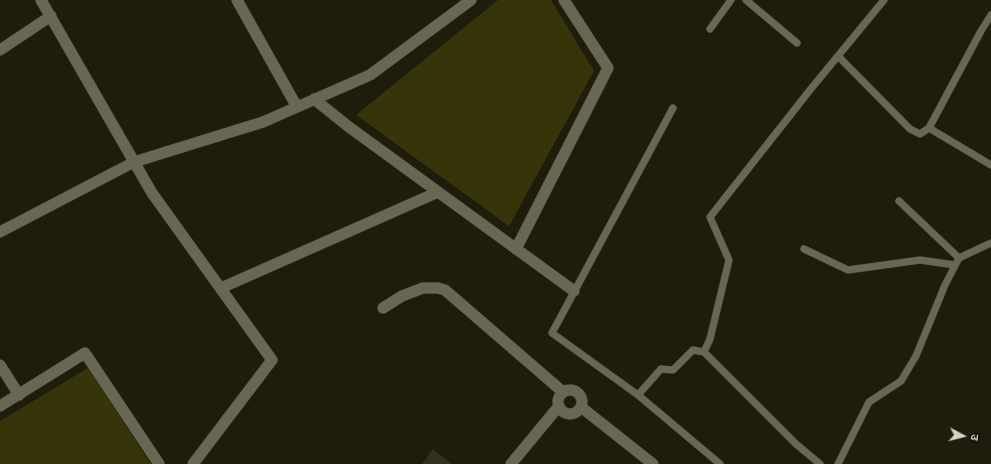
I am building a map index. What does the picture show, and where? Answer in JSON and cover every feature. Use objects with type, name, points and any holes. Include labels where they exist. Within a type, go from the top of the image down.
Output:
[{"type":"street","points":[[41,0],[152,193],[272,360],[193,464]]},
{"type":"street","points":[[236,0],[297,107]]},
{"type":"street","points":[[0,232],[134,162],[263,122],[370,75],[471,0]]},
{"type":"street","points":[[516,249],[608,68],[564,0]]},
{"type":"street","points":[[0,50],[51,16]]},
{"type":"street","points":[[314,99],[349,127],[574,291]]},
{"type":"street","points":[[221,288],[438,192]]},
{"type":"street","points":[[382,308],[402,296],[423,288],[438,288],[445,290],[563,392]]},
{"type":"street","points":[[0,406],[85,353],[159,464]]},
{"type":"street","points":[[0,365],[19,395]]},
{"type":"street","points":[[571,390],[578,393],[582,400],[581,407],[576,412],[568,414],[561,410],[559,406],[558,398],[563,392],[571,390]]},
{"type":"street","points":[[515,462],[559,406]]},
{"type":"street","points":[[581,407],[653,464]]},
{"type":"lane","points":[[710,29],[731,0]]},
{"type":"lane","points":[[746,0],[798,43]]},
{"type":"lane","points":[[704,352],[710,339],[729,260],[710,218],[884,0]]},
{"type":"lane","points":[[838,56],[910,129],[920,134],[929,128],[981,30],[991,15]]},
{"type":"lane","points":[[672,108],[552,333],[638,395],[720,464]]},
{"type":"lane","points":[[929,128],[991,165]]},
{"type":"lane","points":[[899,201],[959,258]]},
{"type":"lane","points":[[838,464],[869,402],[901,381],[916,356],[945,285],[959,258],[991,243]]},
{"type":"lane","points":[[804,249],[848,270],[920,260],[956,265]]},
{"type":"lane","points":[[638,395],[661,369],[673,370],[694,350],[704,352],[796,444],[820,464]]},
{"type":"shaded area","points":[[498,0],[551,0],[594,71],[509,226],[356,115]]},
{"type":"shaded area","points":[[88,368],[151,464],[0,464],[0,421]]},
{"type":"building","points":[[433,449],[452,464],[422,464]]}]
